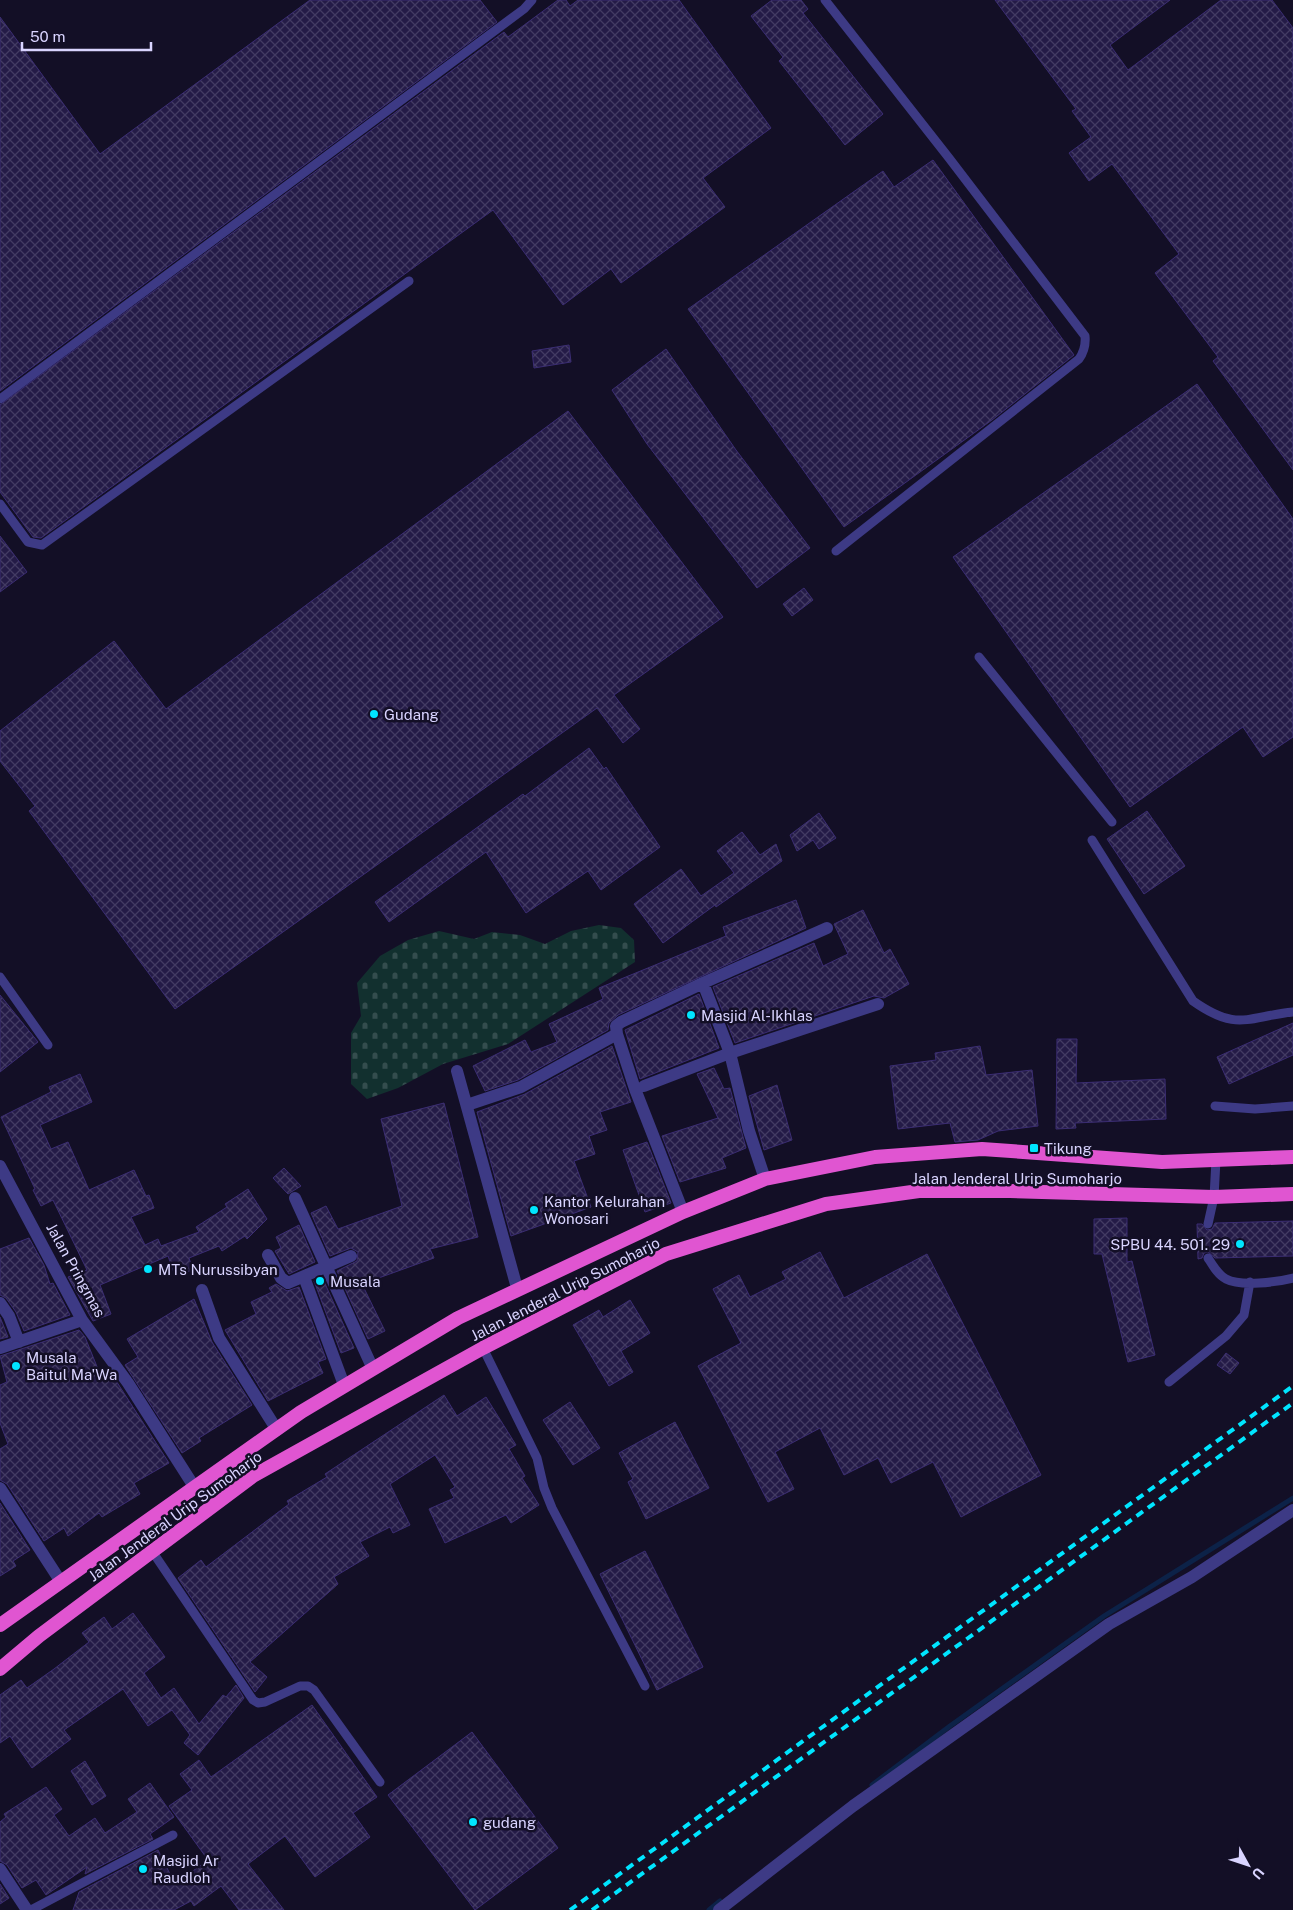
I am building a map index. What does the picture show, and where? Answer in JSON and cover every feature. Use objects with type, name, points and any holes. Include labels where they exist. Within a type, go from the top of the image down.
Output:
[{"type":"highway","name":"Jalan Jenderal Urip Sumoharjo","points":[[0,1625],[344,1385],[458,1318],[517,1288],[683,1212],[765,1180],[875,1157],[982,1150],[1162,1162],[1293,1157]]},
{"type":"highway","name":"Jalan Jenderal Urip Sumoharjo","points":[[0,1669],[39,1636],[253,1476],[483,1348],[666,1254],[826,1204],[919,1191],[1010,1191],[1214,1197],[1293,1194]]},
{"type":"street","points":[[683,1212],[635,1089],[616,1026],[703,982],[827,928]]},
{"type":"street","points":[[703,982],[730,1053],[749,1131],[765,1180]]},
{"type":"street","points":[[644,1086],[730,1053],[878,1004]]},
{"type":"street","points":[[467,1105],[521,1087],[617,1034]]},
{"type":"street","points":[[457,1072],[517,1288]]},
{"type":"street","name":"Jalan Pringmas","points":[[0,1166],[82,1320],[128,1383],[195,1488]]},
{"type":"street","points":[[295,1198],[374,1369]]},
{"type":"street","points":[[268,1255],[287,1282],[304,1277],[351,1256]]},
{"type":"street","points":[[304,1277],[344,1385]]},
{"type":"street","points":[[202,1290],[219,1338],[277,1430]]},
{"type":"street","points":[[0,1303],[9,1316],[19,1342]]},
{"type":"street","points":[[0,1348],[82,1320]]},
{"type":"street","points":[[0,1488],[62,1582]]},
{"type":"street","points":[[719,1910],[853,1806],[1109,1624],[1192,1577],[1293,1510]]},
{"type":"street","points":[[0,1869],[29,1910]]},
{"type":"lane","points":[[0,399],[524,9],[532,0]]},
{"type":"lane","points":[[825,0],[1085,336],[1084,349],[1078,359],[836,551]]},
{"type":"lane","points":[[0,504],[28,542],[42,545],[409,281]]},
{"type":"lane","points":[[979,657],[1112,822]]},
{"type":"lane","points":[[1092,840],[1193,1001],[1214,1016],[1241,1021],[1293,1012]]},
{"type":"lane","points":[[0,977],[48,1045]]},
{"type":"lane","points":[[1215,1106],[1255,1109],[1293,1106]]},
{"type":"lane","points":[[1208,1224],[1214,1197],[1216,1160]]},
{"type":"lane","points":[[1208,1258],[1216,1270],[1227,1280],[1273,1282],[1293,1278]]},
{"type":"lane","points":[[1169,1382],[1226,1336],[1244,1315],[1250,1282]]},
{"type":"lane","points":[[483,1348],[537,1458],[544,1488],[552,1508],[644,1686]]},
{"type":"lane","points":[[152,1551],[253,1700],[258,1703],[264,1702],[300,1686],[308,1686],[314,1690],[380,1782]]},
{"type":"lane","points":[[29,1910],[173,1835]]},
{"type":"green space","points":[[599,925],[621,928],[634,940],[635,962],[508,1044],[443,1064],[398,1088],[367,1099],[351,1084],[351,1033],[361,1016],[357,983],[380,956],[408,940],[439,931],[474,939],[492,932],[520,935],[545,944],[571,931]]},
{"type":"building","points":[[310,0],[480,0],[497,22],[0,391],[0,17],[100,154]]},
{"type":"building","points":[[558,0],[566,0],[570,6],[578,0],[679,0],[771,128],[703,178],[725,207],[621,283],[611,269],[563,305],[493,210],[41,538],[33,537],[0,492],[0,405],[504,32],[508,37]]},
{"type":"building","points":[[772,0],[801,0],[808,9],[803,13],[883,114],[845,145],[779,61],[783,57],[751,16]]},
{"type":"building","points":[[995,0],[1170,0],[1110,45],[1128,70],[1221,0],[1272,0],[1293,28],[1293,470],[1213,361],[1218,357],[1155,273],[1179,254],[1112,164],[1089,181],[1069,153],[1091,137],[1072,111],[1076,109]]},
{"type":"building","points":[[933,160],[1074,355],[992,420],[844,527],[688,309],[883,171],[894,187]]},
{"type":"building","points":[[569,345],[571,362],[534,368],[532,351]]},
{"type":"building","points":[[666,349],[736,450],[810,548],[757,588],[647,444],[612,390]]},
{"type":"building","points":[[1197,384],[1293,519],[1293,737],[1263,757],[1243,727],[1130,807],[953,557]]},
{"type":"building","name":"Gudang","points":[[568,411],[723,617],[614,695],[640,729],[623,743],[597,708],[175,1009],[29,811],[35,806],[0,761],[0,731],[114,641],[166,709]]},
{"type":"building","points":[[0,536],[27,572],[0,592]]},
{"type":"building","points":[[804,588],[813,600],[792,616],[783,604]]},
{"type":"building","points":[[589,748],[604,769],[606,767],[660,847],[601,890],[588,871],[526,913],[486,852],[389,922],[375,902],[523,794],[525,796]]},
{"type":"building","points":[[1147,811],[1185,866],[1144,894],[1107,839]]},
{"type":"building","points":[[819,813],[836,838],[819,849],[813,840],[797,851],[790,835]]},
{"type":"building","points":[[742,832],[760,855],[776,844],[782,861],[716,907],[715,905],[663,943],[634,904],[681,869],[701,896],[734,873],[717,851]]},
{"type":"building","points":[[796,900],[806,928],[618,1015],[609,1023],[608,1030],[518,1080],[485,1091],[473,1066],[525,1040],[531,1052],[557,1042],[549,1024],[603,999],[599,988],[726,936],[723,927]]},
{"type":"building","points":[[863,910],[884,953],[890,949],[909,984],[884,998],[874,996],[735,1043],[713,987],[814,943],[823,966],[848,954],[834,924]]},
{"type":"building","points":[[699,994],[719,1048],[640,1079],[625,1030]]},
{"type":"building","points":[[0,995],[38,1042],[0,1072]]},
{"type":"building","points":[[1293,1023],[1293,1055],[1229,1084],[1217,1057]]},
{"type":"building","points":[[1057,1039],[1077,1039],[1076,1083],[1165,1079],[1166,1119],[1075,1123],[1076,1128],[1056,1129]]},
{"type":"building","points":[[612,1046],[631,1102],[600,1112],[607,1130],[589,1136],[595,1154],[574,1161],[591,1207],[511,1236],[477,1112],[525,1094]]},
{"type":"building","points":[[980,1046],[986,1075],[1032,1070],[1038,1126],[998,1131],[978,1140],[955,1142],[950,1123],[898,1129],[890,1066],[936,1060],[935,1053]]},
{"type":"building","points":[[714,1068],[724,1089],[730,1088],[746,1148],[722,1158],[726,1168],[680,1182],[662,1136],[718,1118],[697,1074]]},
{"type":"building","points":[[80,1074],[92,1102],[40,1125],[51,1149],[68,1142],[89,1190],[134,1170],[146,1196],[149,1195],[154,1208],[131,1217],[145,1245],[158,1239],[161,1246],[199,1232],[196,1227],[227,1207],[225,1204],[248,1189],[267,1219],[247,1239],[245,1236],[222,1251],[219,1246],[189,1258],[193,1270],[175,1276],[168,1256],[100,1285],[111,1314],[93,1321],[68,1277],[87,1270],[53,1200],[41,1206],[1,1117],[51,1092],[49,1087]]},
{"type":"building","points":[[777,1085],[792,1140],[764,1150],[749,1096]]},
{"type":"building","points":[[444,1103],[478,1237],[430,1249],[434,1258],[362,1284],[385,1331],[368,1339],[337,1271],[357,1261],[358,1252],[351,1248],[330,1256],[311,1213],[326,1206],[338,1229],[402,1206],[381,1119]]},
{"type":"building","points":[[647,1142],[671,1203],[645,1212],[623,1150]]},
{"type":"building","points":[[284,1168],[301,1186],[288,1194],[273,1178]]},
{"type":"building","points":[[1127,1218],[1127,1262],[1132,1261],[1155,1355],[1128,1362],[1102,1254],[1094,1254],[1094,1219]]},
{"type":"building","points":[[1293,1221],[1293,1256],[1215,1258],[1208,1252],[1198,1259],[1197,1224],[1202,1224],[1207,1230],[1212,1229],[1215,1223]]},
{"type":"building","points":[[299,1225],[315,1262],[289,1274],[275,1251],[281,1248],[276,1237]]},
{"type":"building","points":[[29,1238],[44,1265],[50,1284],[53,1283],[70,1315],[24,1331],[16,1312],[6,1298],[0,1295],[0,1249]]},
{"type":"building","points":[[820,1252],[844,1298],[927,1254],[1041,1475],[961,1517],[933,1462],[891,1483],[878,1458],[844,1475],[820,1428],[775,1452],[794,1489],[768,1502],[698,1366],[741,1343],[713,1289],[739,1275],[750,1297],[786,1279],[782,1272]]},
{"type":"building","points":[[322,1277],[354,1348],[341,1353],[314,1281]]},
{"type":"building","points":[[276,1284],[287,1291],[299,1287],[326,1359],[318,1362],[323,1373],[268,1401],[225,1330],[256,1314],[251,1302],[272,1292],[269,1288]]},
{"type":"building","points":[[194,1299],[212,1342],[252,1405],[199,1438],[201,1441],[182,1453],[125,1365],[138,1357],[127,1339]]},
{"type":"building","points":[[630,1300],[650,1333],[621,1351],[633,1372],[609,1386],[573,1325],[599,1310],[603,1317]]},
{"type":"building","points":[[0,1317],[8,1337],[0,1339]]},
{"type":"building","points":[[79,1330],[85,1337],[102,1379],[111,1373],[169,1463],[134,1483],[140,1494],[102,1517],[99,1513],[68,1536],[64,1528],[44,1541],[7,1484],[0,1480],[0,1449],[8,1444],[0,1423],[0,1385],[7,1382],[0,1356]]},
{"type":"building","points":[[1226,1353],[1239,1363],[1230,1374],[1217,1365]]},
{"type":"building","points":[[444,1395],[457,1416],[486,1397],[516,1445],[509,1449],[525,1476],[522,1478],[539,1505],[511,1523],[506,1515],[445,1543],[429,1509],[454,1498],[450,1490],[455,1487],[435,1455],[390,1484],[410,1525],[393,1533],[390,1527],[360,1542],[369,1556],[334,1577],[338,1584],[250,1662],[267,1677],[255,1692],[178,1578],[201,1560],[206,1567],[289,1504],[287,1501],[327,1477],[325,1474]]},
{"type":"building","points":[[570,1402],[600,1448],[573,1465],[543,1420]]},
{"type":"building","points":[[675,1422],[709,1488],[646,1519],[628,1482],[633,1479],[619,1453]]},
{"type":"building","points":[[0,1503],[30,1550],[13,1561],[16,1566],[0,1576]]},
{"type":"building","points":[[645,1551],[703,1667],[657,1690],[600,1574]]},
{"type":"building","points":[[133,1613],[165,1657],[144,1673],[161,1698],[174,1688],[199,1724],[223,1695],[226,1697],[236,1685],[244,1698],[198,1755],[184,1743],[190,1735],[172,1710],[148,1726],[123,1689],[64,1730],[71,1739],[32,1768],[10,1736],[0,1743],[0,1695],[21,1680],[27,1688],[54,1669],[89,1642],[82,1633],[104,1617],[112,1629]]},
{"type":"building","points":[[312,1705],[377,1797],[353,1813],[370,1837],[315,1877],[285,1836],[248,1864],[284,1910],[239,1910],[221,1886],[194,1906],[191,1901],[174,1910],[73,1910],[79,1892],[158,1850],[175,1884],[208,1860],[169,1806],[192,1790],[180,1774],[199,1760],[211,1777]]},
{"type":"building","name":"gudang","points":[[472,1732],[558,1848],[475,1910],[388,1795]]},
{"type":"building","points":[[85,1761],[106,1796],[92,1805],[71,1771]]},
{"type":"building","points":[[150,1783],[174,1817],[150,1834],[153,1839],[85,1874],[87,1867],[46,1895],[36,1880],[22,1888],[7,1865],[0,1861],[0,1822],[6,1817],[4,1814],[46,1787],[62,1809],[54,1815],[69,1836],[95,1818],[105,1833],[137,1812],[128,1799]]},
{"type":"building","points":[[0,1884],[9,1898],[0,1904]]},
{"type":"waterway","points":[[872,1785],[950,1726],[1104,1616],[1293,1498]]},
{"type":"waterway","points":[[709,1910],[720,1901]]},
{"type":"railway","points":[[570,1910],[1293,1386]]},
{"type":"railway","points":[[592,1910],[1293,1403]]},
{"type":"place","name":"Gudang","points":[[374,714]]},
{"type":"place","name":"Masjid Al-Ikhlas","points":[[691,1015]]},
{"type":"place","name":"Tikung","points":[[1034,1148]]},
{"type":"place","name":"Kantor Kelurahan Wonosari","points":[[534,1210]]},
{"type":"place","name":"SPBU 44. 501. 29","points":[[1240,1244]]},
{"type":"place","name":"MTs Nurussibyan","points":[[148,1269]]},
{"type":"place","name":"Musala","points":[[320,1281]]},
{"type":"place","name":"Musala Baitul Ma'Wa","points":[[16,1366]]},
{"type":"place","name":"gudang","points":[[473,1822]]},
{"type":"place","name":"Masjid Ar Raudloh","points":[[143,1869]]}]
